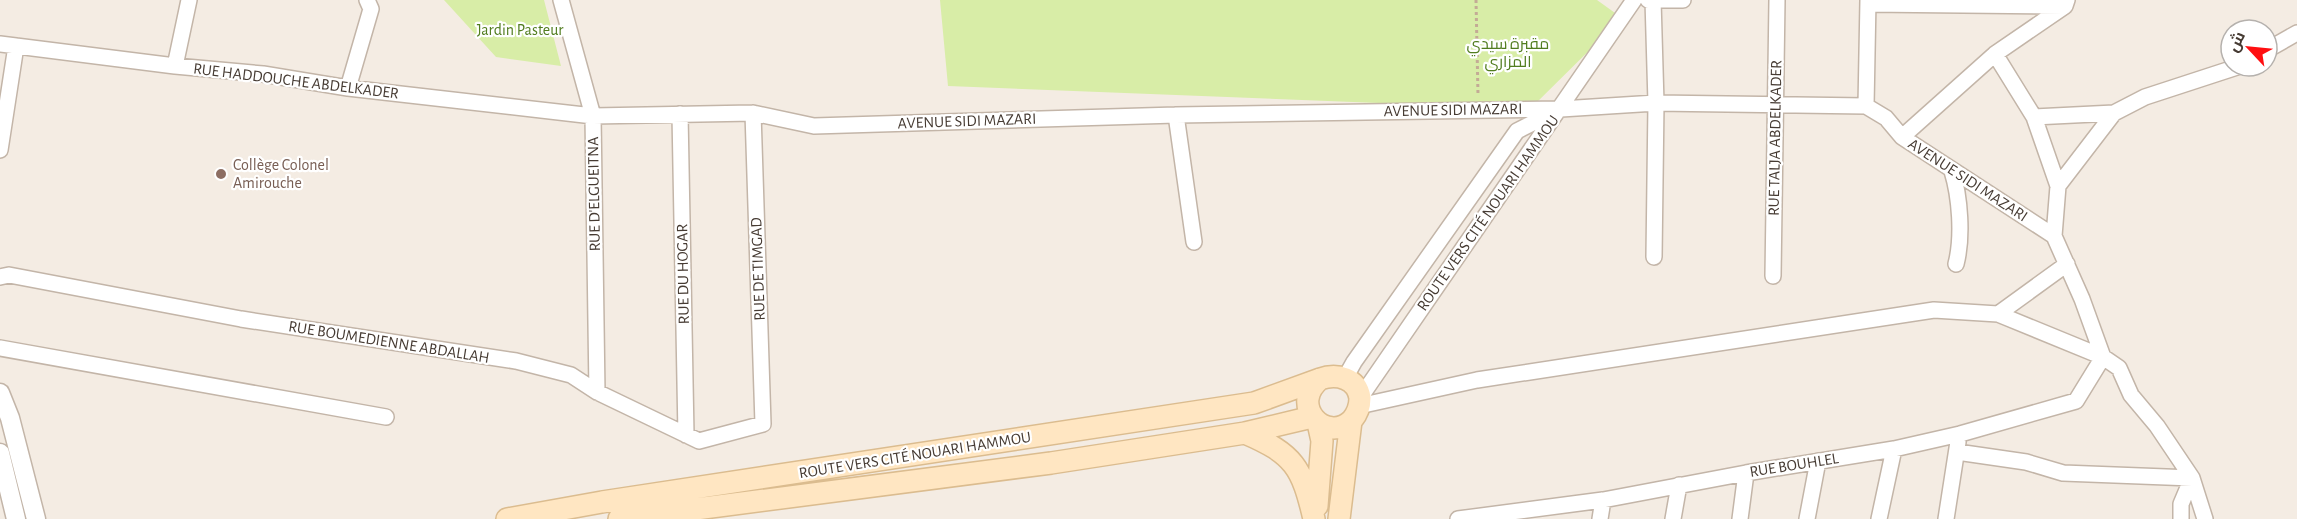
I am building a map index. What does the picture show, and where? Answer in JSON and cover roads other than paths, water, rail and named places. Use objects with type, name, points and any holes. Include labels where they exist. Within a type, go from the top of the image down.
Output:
[{"type":"main road","points":[[1315,519],[1322,441],[1307,400],[1314,384],[1320,379],[1337,375],[1352,383],[1356,408],[1339,519]]},
{"type":"main road","name":"ROUTE VERS CITÉ NOUARI HAMMOU","points":[[507,519],[602,502],[1254,403],[1320,379]]},
{"type":"main road","points":[[1315,420],[1335,428],[1356,408]]},
{"type":"main road","name":"ROUTE VERS CITÉ NOUARI HAMMOU","points":[[619,519],[1051,463],[1315,420]]},
{"type":"main road","points":[[1245,433],[1273,445],[1288,456],[1302,477],[1315,519]]},
{"type":"street","points":[[175,66],[189,0]]},
{"type":"street","points":[[348,87],[371,9],[367,0]]},
{"type":"street","name":"RUE D'ELGUEITNA","points":[[561,0],[593,116],[597,392]]},
{"type":"street","points":[[1561,109],[1634,0]]},
{"type":"street","points":[[1648,0],[1683,0]]},
{"type":"street","points":[[1653,0],[1656,103],[1654,257]]},
{"type":"street","name":"RUE TALJA ABDELKADER","points":[[1773,276],[1777,0]]},
{"type":"street","points":[[1866,106],[1868,2],[2066,3]]},
{"type":"street","points":[[1902,137],[1995,54],[2066,3]]},
{"type":"street","points":[[2279,43],[2297,33]]},
{"type":"street","name":"RUE HADDOUCHE ABDELKADER","points":[[0,44],[175,66],[263,74],[348,87],[593,116]]},
{"type":"street","points":[[0,150],[16,46]]},
{"type":"street","points":[[1995,54],[2034,117],[2058,186],[2054,236],[2082,298],[2103,357]]},
{"type":"street","points":[[2034,117],[2114,113],[2145,97],[2219,73]]},
{"type":"street","name":"AVENUE SIDI MAZARI","points":[[593,116],[753,113],[814,126],[1176,114],[1561,109],[1656,103],[1866,106],[1886,118],[1902,137],[2054,236]]},
{"type":"street","name":"ROUTE VERS CITÉ NOUARI HAMMOU","points":[[1345,378],[1517,131],[1561,109]]},
{"type":"street","name":"ROUTE VERS CITÉ NOUARI HAMMOU","points":[[1356,408],[1561,109]]},
{"type":"street","name":"RUE DE TIMGAD","points":[[753,113],[763,424]]},
{"type":"street","points":[[2058,186],[2114,113]]},
{"type":"street","name":"RUE DU HOGAR","points":[[680,114],[686,435]]},
{"type":"street","points":[[1176,114],[1194,242]]},
{"type":"street","points":[[1952,171],[1956,183],[1960,247],[1956,264]]},
{"type":"street","points":[[1998,314],[2067,264]]},
{"type":"street","name":"RUE BOUMEDIENNE ABDALLAH","points":[[0,277],[9,275],[241,319],[516,361],[571,375],[597,392],[699,441],[763,424]]},
{"type":"street","points":[[1356,408],[1477,380],[1934,310],[1998,314],[2103,357],[2119,368],[2132,395],[2157,426],[2192,478],[2200,497],[2205,519]]},
{"type":"street","points":[[0,348],[386,417]]},
{"type":"street","name":"RUE BOUHLEL","points":[[1458,519],[1603,500],[1746,473],[1894,449],[1960,435],[2076,401],[2103,357]]},
{"type":"street","points":[[0,393],[10,418],[36,519]]},
{"type":"street","points":[[1946,519],[1960,435]]},
{"type":"street","points":[[1879,519],[1894,449]]},
{"type":"street","points":[[1957,452],[2026,462],[2063,473],[2192,478]]},
{"type":"street","points":[[0,453],[16,519]]},
{"type":"street","points":[[1807,519],[1818,461]]},
{"type":"street","points":[[1740,519],[1746,473]]},
{"type":"street","points":[[2181,519],[2181,504],[2192,478]]},
{"type":"street","points":[[1673,519],[1679,485]]},
{"type":"street","points":[[1600,519],[1603,500]]},
{"type":"place","name":"Collège Colonel Amirouche","points":[[221,174]]},
{"type":"park label","name":"Jardin Pasteur","points":[[520,30]]},
{"type":"park label","name":"مقبرة سيدي المزاري","points":[[1508,53]]}]
